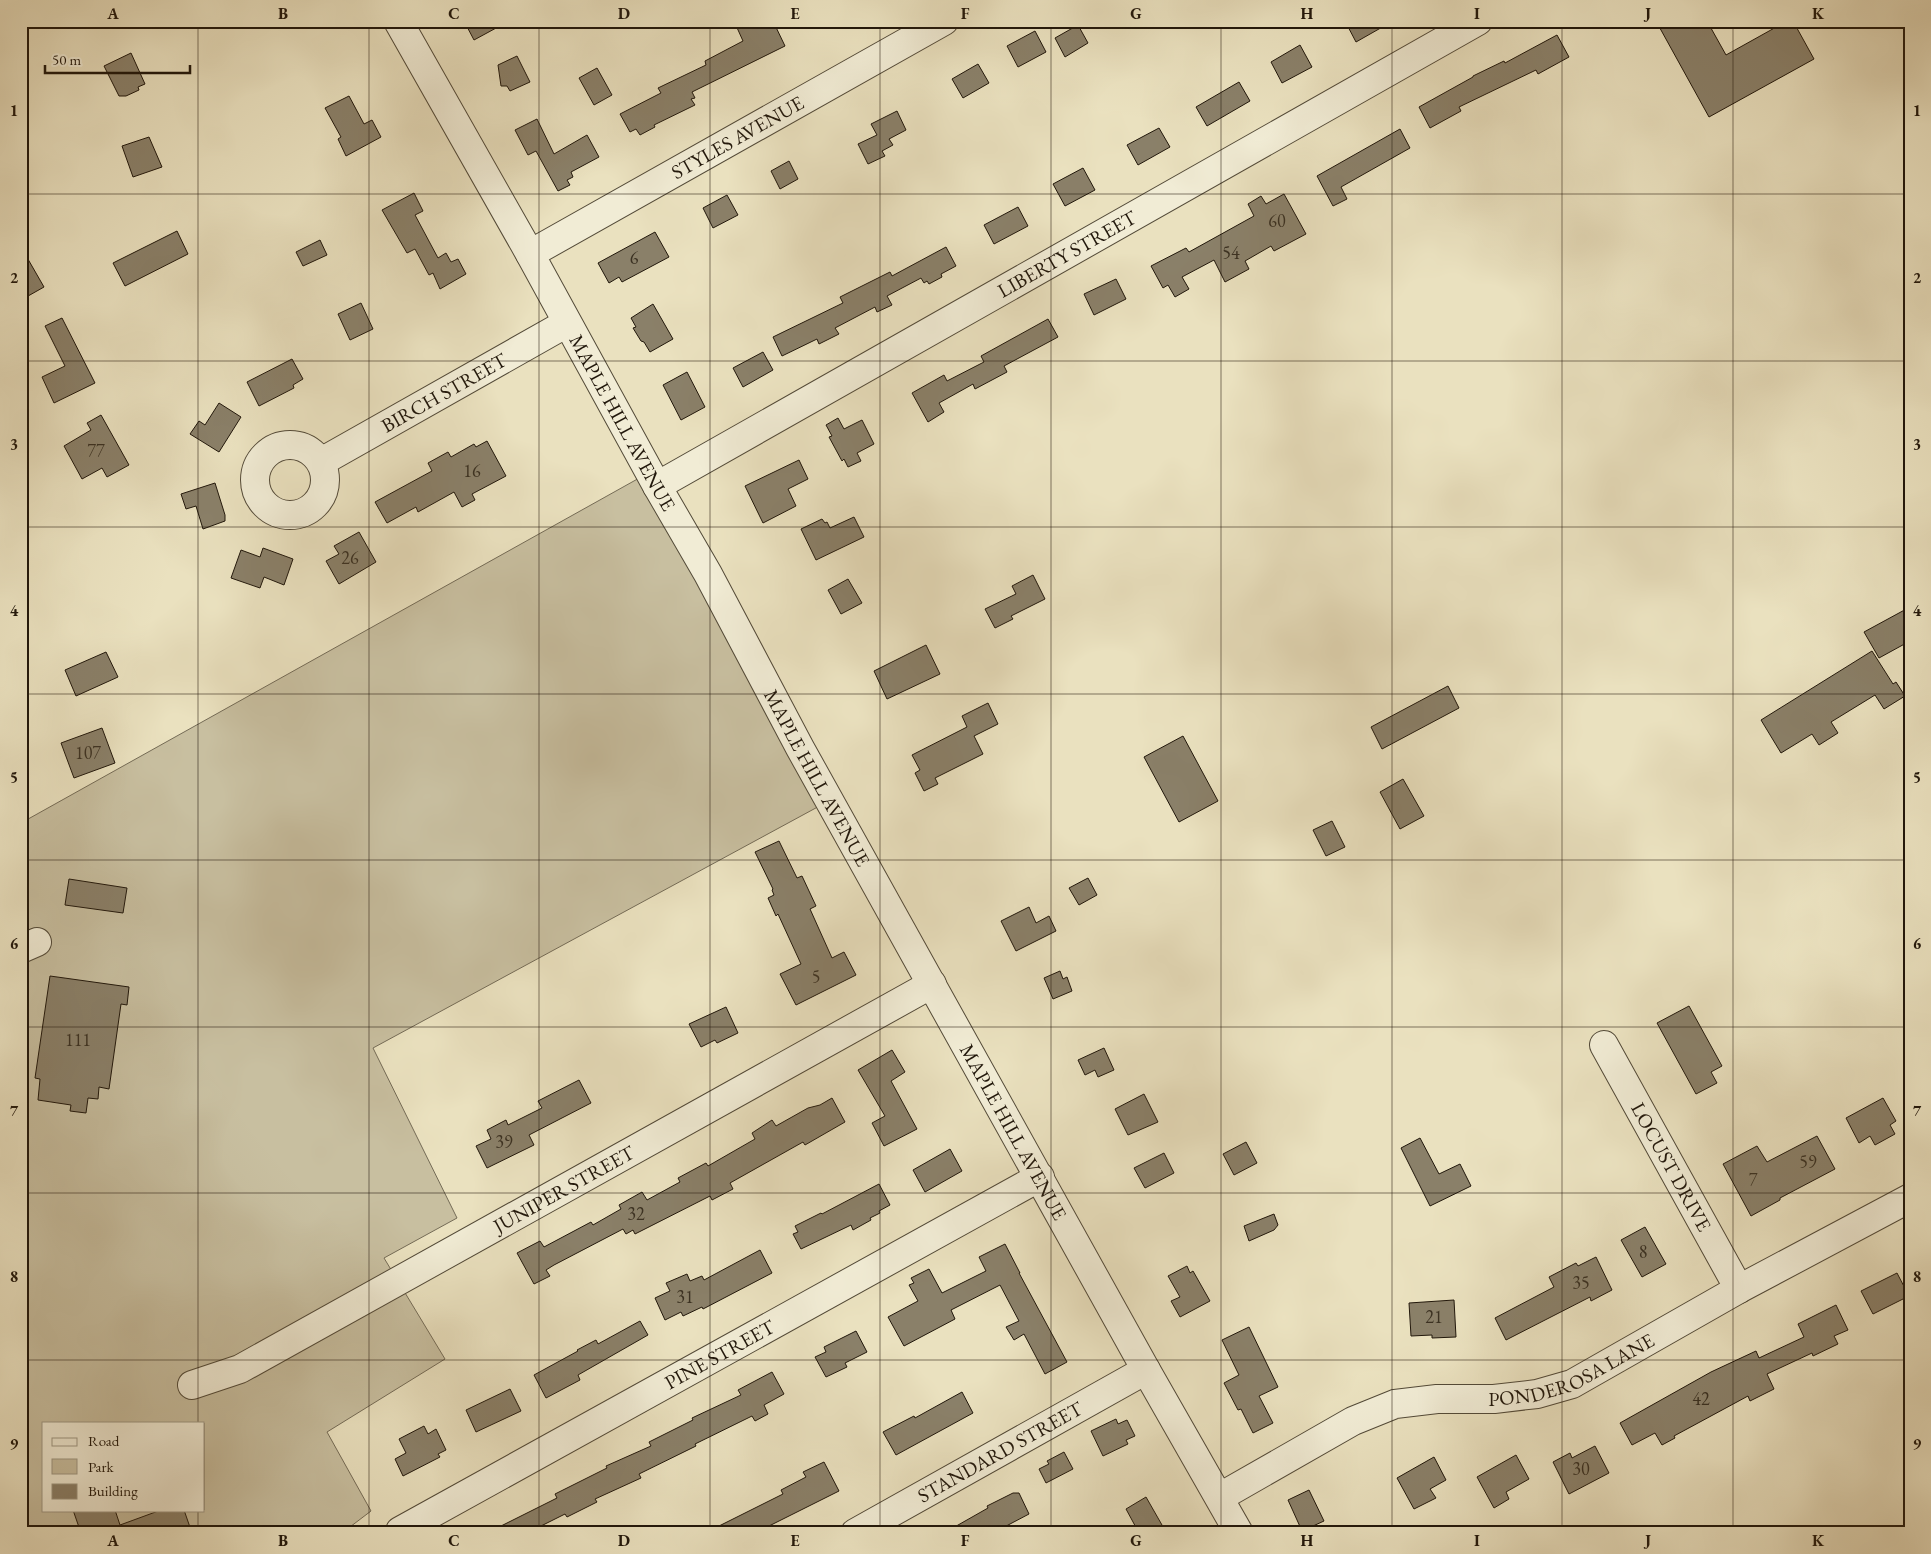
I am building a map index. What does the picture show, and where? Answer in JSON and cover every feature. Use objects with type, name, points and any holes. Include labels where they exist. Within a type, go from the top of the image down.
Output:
[{"type":"street","name":"MAPLE HILL AVENUE","points":[[398,21],[708,574],[800,748],[1146,1370],[1239,1533]]},
{"type":"street","name":"STYLES AVENUE","points":[[530,254],[944,21]]},
{"type":"street","name":"LIBERTY STREET","points":[[657,486],[1468,24]]},
{"type":"street","name":"BIRCH STREET","points":[[321,462],[567,323]]},
{"type":"street","name":"JUNIPER STREET","points":[[192,1385],[240,1369],[932,984]]},
{"type":"street","name":"LOCUST DRIVE","points":[[1604,1045],[1739,1289]]},
{"type":"street","name":"PINE STREET","points":[[400,1531],[1040,1177]]},
{"type":"street","name":"PONDEROSA LANE","points":[[1220,1497],[1353,1421],[1396,1404],[1437,1399],[1494,1399],[1537,1394],[1572,1384],[1739,1289],[1910,1198]]},
{"type":"street","name":"STANDARD STREET","points":[[855,1533],[1146,1370]]},
{"type":"green space","points":[[650,472],[825,803],[373,1048],[457,1218],[384,1258],[445,1359],[327,1432],[371,1511],[342,1533],[21,1533],[21,823]]},
{"type":"building","points":[[464,21],[509,21],[474,40]]},
{"type":"building","points":[[734,21],[773,21],[785,46],[692,92],[695,98],[691,99],[695,105],[654,125],[655,127],[640,135],[636,129],[630,132],[620,114],[661,93],[658,88],[706,65],[705,61],[743,41]]},
{"type":"building","points":[[1345,21],[1393,21],[1356,42]]},
{"type":"building","points":[[1656,21],[1707,21],[1726,55],[1787,21],[1793,21],[1814,59],[1709,117]]},
{"type":"building","points":[[1078,25],[1088,43],[1065,57],[1055,38]]},
{"type":"building","points":[[1035,31],[1046,52],[1018,67],[1007,46]]},
{"type":"building","points":[[1557,35],[1569,57],[1538,74],[1536,70],[1459,107],[1461,111],[1430,128],[1419,107],[1473,76],[1504,61],[1505,63]]},
{"type":"building","points":[[1300,45],[1312,67],[1282,83],[1271,62]]},
{"type":"building","points":[[131,53],[145,84],[138,87],[139,90],[126,96],[119,96],[104,66]]},
{"type":"building","points":[[517,56],[530,82],[510,91],[507,86],[501,86],[498,65]]},
{"type":"building","points":[[978,64],[989,83],[963,98],[952,79]]},
{"type":"building","points":[[597,68],[612,95],[594,105],[579,78]]},
{"type":"building","points":[[1239,82],[1250,101],[1207,126],[1196,107]]},
{"type":"building","points":[[349,96],[364,124],[372,120],[381,137],[346,156],[338,139],[341,137],[325,108]]},
{"type":"building","points":[[897,111],[906,130],[889,139],[893,145],[882,151],[885,156],[868,164],[858,144],[877,135],[871,124]]},
{"type":"building","points":[[537,119],[554,154],[587,135],[599,157],[571,172],[573,177],[567,180],[570,185],[558,191],[536,151],[528,155],[515,130]]},
{"type":"building","points":[[1159,128],[1170,147],[1138,165],[1127,145]]},
{"type":"building","points":[[1400,129],[1410,148],[1341,187],[1347,199],[1333,206],[1317,176]]},
{"type":"building","points":[[149,137],[162,167],[133,177],[122,146]]},
{"type":"building","points":[[789,161],[798,179],[780,189],[771,171]]},
{"type":"building","points":[[1083,168],[1095,190],[1065,206],[1053,184]]},
{"type":"building","points":[[414,193],[423,211],[415,215],[438,258],[446,253],[451,262],[458,259],[466,274],[440,289],[433,273],[429,275],[415,249],[407,253],[382,210]]},
{"type":"building","points":[[1284,194],[1306,234],[1274,251],[1271,246],[1245,261],[1249,269],[1225,282],[1214,260],[1182,277],[1189,289],[1175,297],[1168,285],[1163,288],[1151,266],[1186,248],[1189,252],[1254,216],[1248,204],[1261,196],[1266,204]]},
{"type":"building","points":[[727,195],[738,215],[713,228],[703,208]]},
{"type":"building","points":[[1018,207],[1028,226],[994,244],[984,225]]},
{"type":"building","points":[[177,231],[188,254],[125,286],[113,263]]},
{"type":"building","points":[[655,232],[669,257],[622,282],[619,277],[609,283],[598,263]]},
{"type":"building","points":[[320,240],[327,255],[303,266],[296,252]]},
{"type":"building","points":[[21,247],[44,287],[21,300]]},
{"type":"building","points":[[946,247],[956,266],[941,274],[942,277],[929,284],[927,281],[924,283],[921,278],[887,296],[892,305],[877,312],[875,307],[835,328],[839,334],[819,344],[817,339],[782,356],[773,337],[843,303],[840,297],[890,272],[892,276]]},
{"type":"building","points":[[1116,279],[1126,299],[1094,315],[1084,294]]},
{"type":"building","points":[[361,303],[373,329],[350,340],[338,314]]},
{"type":"building","points":[[653,304],[673,339],[650,352],[633,328],[636,327],[631,318]]},
{"type":"building","points":[[62,318],[95,383],[54,403],[42,377],[65,366],[45,326]]},
{"type":"building","points":[[1048,319],[1058,337],[1004,366],[1007,372],[975,389],[973,384],[939,403],[944,412],[928,422],[912,393],[944,375],[947,381],[984,362],[981,356]]},
{"type":"building","points":[[763,352],[773,370],[743,387],[733,368]]},
{"type":"building","points":[[292,359],[303,379],[293,385],[294,388],[259,406],[247,382]]},
{"type":"building","points":[[687,372],[705,407],[681,420],[663,385]]},
{"type":"building","points":[[219,403],[241,417],[219,452],[190,434],[199,421],[205,425]]},
{"type":"building","points":[[101,415],[129,465],[107,477],[102,468],[82,479],[64,446],[91,430],[87,423]]},
{"type":"building","points":[[838,418],[844,429],[862,420],[874,444],[857,453],[861,461],[848,467],[844,459],[842,461],[829,437],[832,436],[826,425]]},
{"type":"building","points":[[487,441],[506,476],[472,494],[475,500],[462,507],[454,492],[418,512],[416,507],[387,523],[375,502],[432,471],[428,463],[448,452],[451,457],[474,444],[476,447]]},
{"type":"building","points":[[799,460],[808,479],[788,489],[796,506],[763,523],[745,486]]},
{"type":"building","points":[[215,483],[225,515],[225,521],[203,529],[196,506],[186,509],[181,494]]},
{"type":"building","points":[[854,517],[864,537],[816,560],[801,529],[822,519],[825,523],[827,522],[830,528]]},
{"type":"building","points":[[359,532],[376,562],[339,584],[326,561],[339,554],[334,546]]},
{"type":"building","points":[[263,548],[293,559],[284,585],[264,577],[260,588],[231,578],[241,550],[260,557]]},
{"type":"building","points":[[1033,575],[1045,599],[1011,616],[1013,619],[995,628],[985,609],[1016,594],[1012,586]]},
{"type":"building","points":[[848,579],[862,603],[841,614],[828,590]]},
{"type":"building","points":[[1910,607],[1910,641],[1879,658],[1864,632]]},
{"type":"building","points":[[926,645],[940,674],[887,699],[874,671]]},
{"type":"building","points":[[1872,651],[1893,684],[1896,682],[1905,696],[1884,709],[1875,695],[1831,722],[1838,733],[1819,745],[1812,734],[1781,753],[1761,720]]},
{"type":"building","points":[[106,652],[118,677],[76,696],[65,670]]},
{"type":"building","points":[[1448,686],[1459,708],[1382,749],[1371,727]]},
{"type":"building","points":[[988,703],[998,724],[974,736],[983,754],[935,778],[938,784],[924,791],[915,773],[920,770],[912,755],[967,727],[962,716]]},
{"type":"building","points":[[102,728],[115,763],[74,778],[61,743]]},
{"type":"building","points":[[1183,736],[1218,801],[1179,822],[1144,757]]},
{"type":"building","points":[[1403,779],[1424,816],[1400,829],[1380,792]]},
{"type":"building","points":[[1332,821],[1345,847],[1326,856],[1313,830]]},
{"type":"building","points":[[779,841],[797,878],[802,876],[816,906],[810,909],[832,958],[844,952],[856,975],[796,1005],[780,974],[801,964],[778,914],[776,916],[768,898],[774,895],[773,889],[755,852]]},
{"type":"building","points":[[1088,878],[1097,895],[1079,905],[1069,888]]},
{"type":"building","points":[[69,879],[127,888],[123,913],[65,905]]},
{"type":"building","points":[[1029,907],[1036,923],[1049,916],[1056,931],[1016,951],[1001,921]]},
{"type":"building","points":[[1060,971],[1063,979],[1067,977],[1072,991],[1053,999],[1044,978]]},
{"type":"building","points":[[50,976],[129,987],[127,1005],[121,1004],[109,1089],[99,1087],[98,1099],[88,1098],[86,1113],[70,1111],[71,1105],[38,1100],[40,1079],[35,1078]]},
{"type":"building","points":[[1689,1006],[1722,1066],[1711,1072],[1717,1083],[1696,1094],[1657,1023]]},
{"type":"building","points":[[726,1007],[738,1033],[717,1043],[715,1040],[701,1047],[689,1024]]},
{"type":"building","points":[[1104,1048],[1114,1070],[1098,1077],[1095,1070],[1085,1075],[1078,1060]]},
{"type":"building","points":[[892,1050],[905,1072],[891,1081],[917,1129],[884,1146],[872,1123],[885,1116],[858,1070]]},
{"type":"building","points":[[579,1080],[591,1103],[529,1135],[534,1145],[487,1168],[476,1146],[491,1139],[487,1130],[506,1120],[508,1125],[542,1108],[538,1101]]},
{"type":"building","points":[[1144,1094],[1158,1122],[1128,1135],[1115,1109]]},
{"type":"building","points":[[832,1098],[845,1122],[805,1145],[803,1142],[730,1183],[733,1189],[712,1200],[710,1196],[635,1234],[633,1230],[626,1234],[623,1229],[554,1265],[546,1270],[550,1276],[534,1284],[517,1253],[540,1241],[544,1247],[591,1222],[593,1225],[621,1209],[619,1205],[642,1192],[647,1200],[680,1182],[678,1178],[706,1163],[708,1166],[755,1139],[752,1133],[772,1120],[776,1126],[808,1108],[820,1105]]},
{"type":"building","points":[[1883,1098],[1896,1121],[1890,1125],[1895,1134],[1875,1145],[1870,1136],[1859,1143],[1846,1118]]},
{"type":"building","points":[[1817,1136],[1835,1169],[1780,1198],[1780,1200],[1751,1216],[1723,1164],[1757,1146],[1767,1162]]},
{"type":"building","points":[[1420,1138],[1439,1174],[1460,1164],[1471,1186],[1430,1206],[1401,1148]]},
{"type":"building","points":[[1246,1142],[1257,1163],[1234,1175],[1223,1154]]},
{"type":"building","points":[[950,1149],[962,1171],[925,1192],[913,1170]]},
{"type":"building","points":[[1164,1153],[1174,1173],[1145,1188],[1134,1168]]},
{"type":"building","points":[[879,1184],[890,1205],[870,1218],[871,1220],[853,1230],[851,1225],[801,1249],[793,1234],[798,1232],[795,1226]]},
{"type":"building","points":[[1274,1214],[1278,1225],[1274,1230],[1249,1241],[1244,1226]]},
{"type":"building","points":[[1645,1227],[1666,1264],[1642,1277],[1621,1240]]},
{"type":"building","points":[[1005,1244],[1067,1362],[1045,1374],[1024,1334],[1014,1340],[1006,1327],[1019,1321],[1000,1285],[951,1310],[955,1319],[904,1346],[888,1317],[918,1301],[909,1285],[914,1283],[911,1278],[929,1269],[942,1293],[986,1271],[979,1257]]},
{"type":"building","points":[[760,1250],[772,1273],[703,1309],[702,1307],[683,1316],[681,1312],[665,1320],[655,1298],[670,1291],[666,1283],[687,1274],[690,1281],[702,1276],[704,1280]]},
{"type":"building","points":[[1596,1257],[1612,1290],[1591,1301],[1590,1297],[1506,1340],[1495,1318],[1554,1287],[1549,1277],[1576,1263],[1578,1266]]},
{"type":"building","points":[[1187,1266],[1190,1273],[1193,1271],[1210,1301],[1180,1317],[1171,1301],[1180,1297],[1168,1276]]},
{"type":"building","points":[[1897,1273],[1909,1296],[1873,1314],[1861,1291]]},
{"type":"building","points":[[1454,1300],[1456,1337],[1432,1338],[1432,1335],[1411,1336],[1409,1303]]},
{"type":"building","points":[[1836,1305],[1848,1330],[1834,1336],[1838,1344],[1813,1356],[1812,1353],[1767,1374],[1774,1389],[1750,1401],[1748,1396],[1674,1436],[1675,1438],[1662,1445],[1655,1433],[1632,1445],[1620,1423],[1711,1372],[1756,1351],[1759,1358],[1804,1337],[1798,1324]]},
{"type":"building","points":[[640,1321],[648,1335],[578,1375],[580,1380],[546,1398],[534,1375],[596,1340],[598,1344]]},
{"type":"building","points":[[1249,1327],[1278,1387],[1259,1396],[1273,1423],[1253,1433],[1241,1409],[1238,1410],[1224,1383],[1239,1375],[1222,1340]]},
{"type":"building","points":[[856,1331],[867,1352],[845,1363],[847,1367],[826,1377],[815,1357],[826,1352],[824,1347]]},
{"type":"building","points":[[772,1372],[784,1394],[764,1405],[768,1414],[755,1421],[752,1416],[695,1444],[696,1446],[639,1474],[641,1478],[595,1499],[597,1502],[567,1517],[565,1514],[527,1533],[487,1533],[557,1498],[555,1494],[607,1468],[606,1466],[651,1446],[649,1442],[693,1420],[692,1418],[741,1395],[738,1390]]},
{"type":"building","points":[[510,1389],[521,1411],[476,1432],[466,1410]]},
{"type":"building","points":[[962,1392],[973,1413],[896,1455],[883,1432],[914,1416],[915,1418]]},
{"type":"building","points":[[1116,1419],[1118,1424],[1127,1420],[1135,1436],[1126,1440],[1128,1444],[1103,1456],[1091,1431]]},
{"type":"building","points":[[424,1426],[428,1434],[436,1429],[446,1450],[438,1454],[440,1457],[403,1476],[395,1459],[406,1453],[399,1439]]},
{"type":"building","points":[[1595,1446],[1609,1473],[1569,1494],[1553,1462],[1570,1453],[1572,1458]]},
{"type":"building","points":[[1064,1452],[1073,1469],[1046,1483],[1039,1469],[1049,1464],[1047,1461]]},
{"type":"building","points":[[1516,1455],[1529,1479],[1506,1492],[1509,1499],[1494,1508],[1477,1477]]},
{"type":"building","points":[[1434,1457],[1446,1480],[1430,1489],[1436,1498],[1414,1509],[1397,1478]]},
{"type":"building","points":[[824,1462],[839,1491],[769,1526],[770,1528],[761,1533],[705,1533],[783,1494],[781,1490],[806,1477],[803,1472]]},
{"type":"building","points":[[1309,1490],[1324,1521],[1302,1531],[1288,1500]]},
{"type":"building","points":[[1013,1493],[1019,1493],[1029,1514],[993,1533],[944,1533],[988,1508],[987,1506]]},
{"type":"building","points":[[1146,1497],[1162,1525],[1148,1533],[1139,1533],[1126,1509]]},
{"type":"building","points":[[74,1512],[116,1512],[120,1525],[156,1512],[185,1512],[192,1533],[81,1533]]}]
